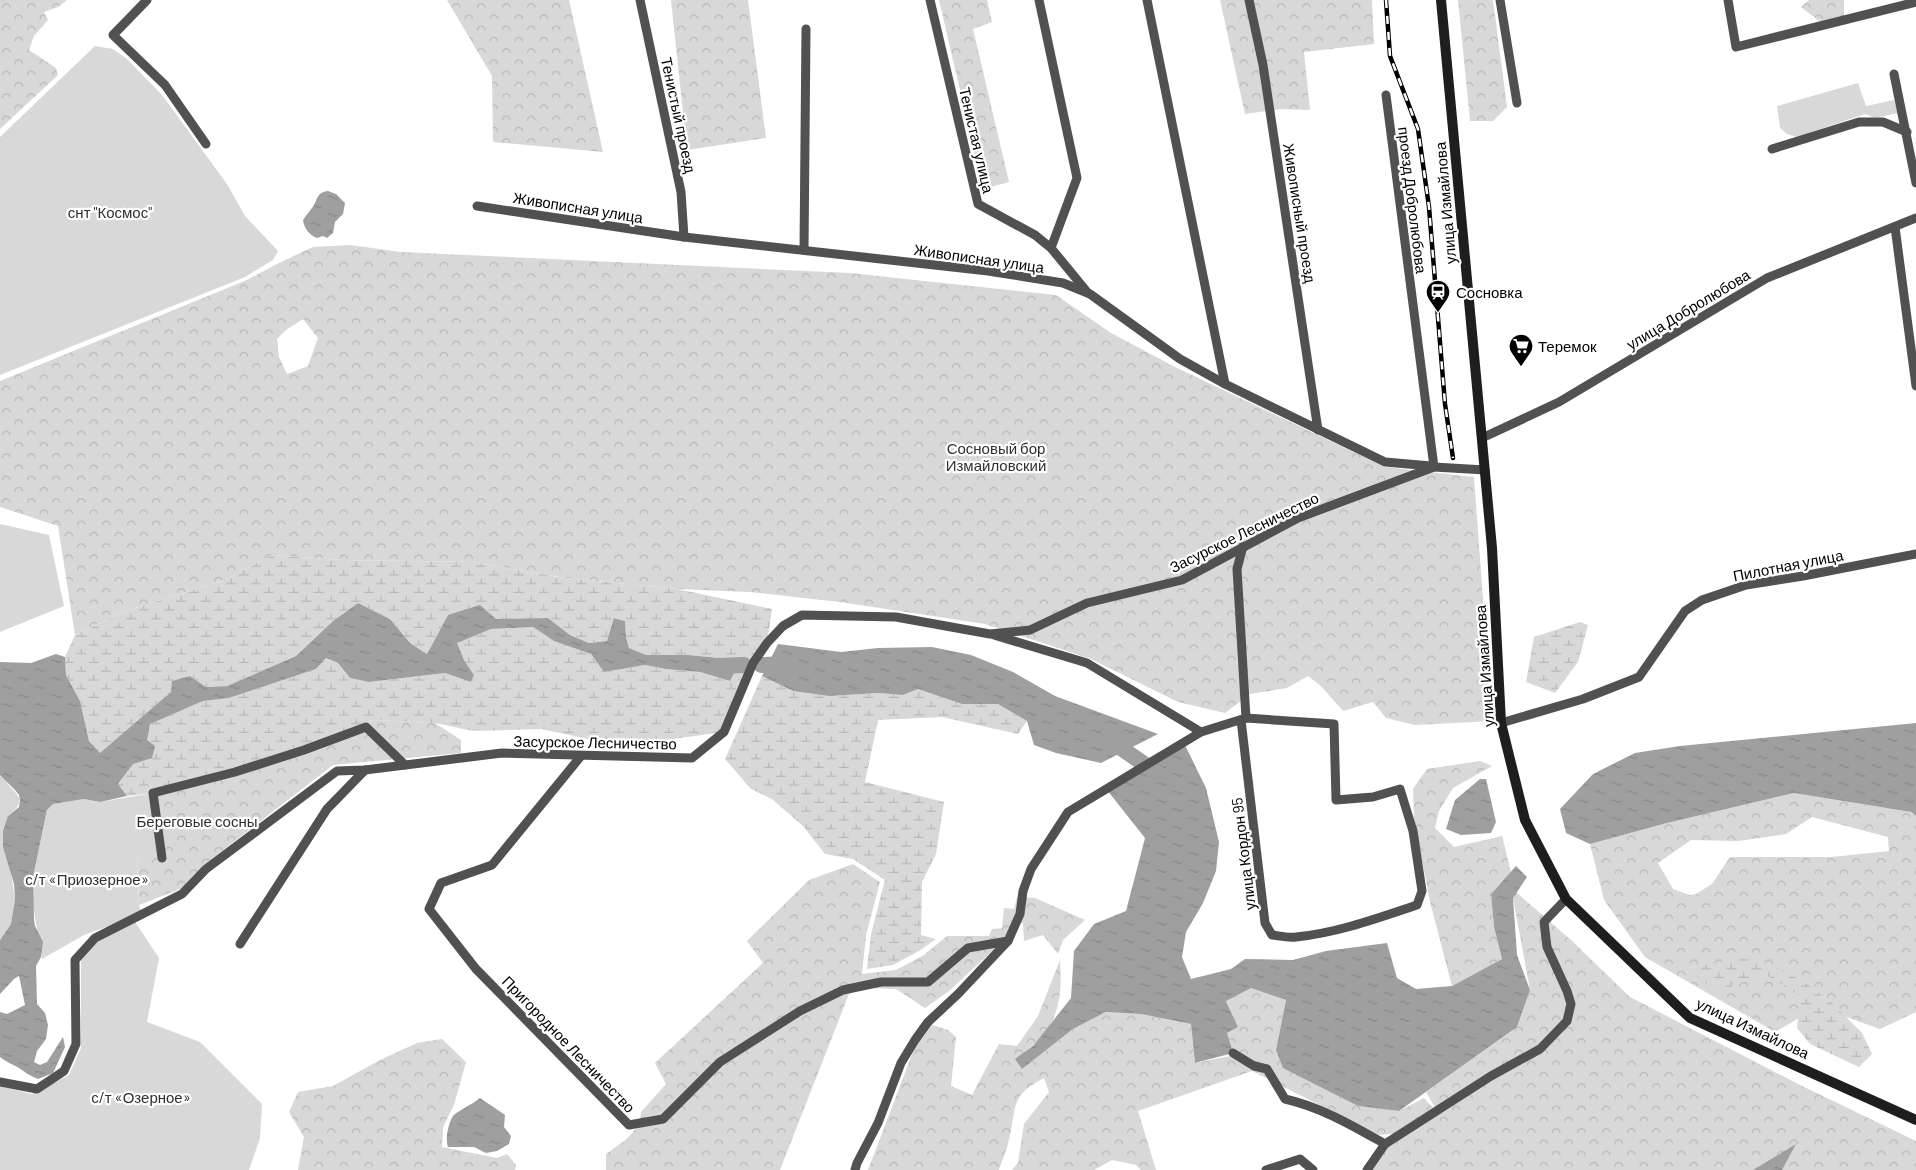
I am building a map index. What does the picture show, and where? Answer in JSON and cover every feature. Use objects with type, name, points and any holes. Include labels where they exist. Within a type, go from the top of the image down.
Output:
[{"type":"main road","name":"улица Измайлова","points":[[1441,0],[1492,548],[1501,722],[1525,820],[1566,899],[1690,1018],[1916,1120]]},
{"type":"street","points":[[147,0],[113,35],[165,85],[206,144]]},
{"type":"street","name":"Тенистый проезд","points":[[640,0],[681,192],[684,237]]},
{"type":"street","name":"Тенистая улица","points":[[930,0],[978,204],[1035,235],[1051,248],[1090,294]]},
{"type":"street","points":[[1039,0],[1077,178],[1051,248]]},
{"type":"street","points":[[1147,0],[1225,384]]},
{"type":"street","name":"Живописный проезд","points":[[1249,0],[1263,65],[1318,430]]},
{"type":"street","points":[[1500,0],[1517,103]]},
{"type":"street","points":[[1728,0],[1736,47],[1916,2]]},
{"type":"street","points":[[804,250],[806,29]]},
{"type":"street","points":[[1894,74],[1916,183]]},
{"type":"street","name":"проезд Добролюбова","points":[[1386,95],[1434,467]]},
{"type":"street","points":[[1772,148],[1859,122],[1883,122],[1907,132]]},
{"type":"street","name":"Живописная улица","points":[[477,206],[684,237],[988,271],[1063,283],[1090,294],[1180,358],[1225,384],[1385,462],[1434,467]]},
{"type":"street","name":"улица Добролюбова","points":[[1482,438],[1559,402],[1767,278],[1916,218]]},
{"type":"street","points":[[1895,227],[1913,351],[1916,386]]},
{"type":"street","points":[[1434,467],[1485,470]]},
{"type":"street","name":"Засурское Лесничество","points":[[0,1082],[37,1089],[64,1071],[76,1044],[75,960],[95,938],[182,894],[206,869],[336,771],[365,770],[502,753],[692,758],[724,732],[753,664],[767,643],[783,626],[802,615],[896,617],[990,634],[1030,630],[1087,602],[1182,580],[1298,518],[1434,467]]},
{"type":"street","name":"улица Кордон 95","points":[[855,1170],[856,1163],[878,1123],[901,1063],[928,1022],[958,994],[1008,941],[1020,914],[1023,891],[1031,869],[1068,812],[1201,732],[1244,719],[1334,724],[1336,800],[1374,797],[1400,789],[1413,831],[1422,891],[1417,905],[1330,931],[1294,938],[1272,935],[1265,923],[1244,719],[1237,569],[1243,546]]},
{"type":"street","name":"Пилотная улица","points":[[1501,722],[1584,699],[1639,677],[1685,611],[1702,600],[1746,585],[1916,554]]},
{"type":"street","points":[[990,634],[1087,664],[1201,732]]},
{"type":"street","points":[[162,858],[153,793],[236,772],[366,727],[405,765]]},
{"type":"street","name":"Пригородное Лесничество","points":[[581,756],[492,865],[441,883],[429,909],[476,969],[629,1126],[663,1119],[720,1062],[800,1011],[843,990],[881,982],[928,982],[968,948],[1008,941]]},
{"type":"street","points":[[240,944],[327,808],[365,770]]},
{"type":"street","points":[[1367,1170],[1385,1144],[1484,1081],[1540,1049],[1567,1020],[1571,1004],[1547,947],[1544,922],[1566,899]]},
{"type":"street","points":[[1233,1053],[1254,1066],[1268,1069],[1285,1099],[1305,1103],[1347,1122],[1385,1144]]},
{"type":"street","points":[[1266,1170],[1300,1158],[1314,1170]]},
{"type":"green space","points":[[0,0],[67,0],[58,7],[44,12],[48,20],[34,36],[29,50],[56,68],[58,75],[0,129]]},
{"type":"green space","points":[[447,0],[569,0],[603,152],[493,142],[492,76]]},
{"type":"green space","points":[[671,0],[748,0],[766,138],[687,150]]},
{"type":"green space","points":[[939,0],[987,0],[992,22],[973,29],[1009,182],[983,189]]},
{"type":"green space","points":[[1220,0],[1372,0],[1374,44],[1304,52],[1310,110],[1281,109],[1245,114]]},
{"type":"green space","points":[[1458,0],[1493,0],[1507,107],[1493,121],[1470,121]]},
{"type":"green space","points":[[1809,0],[1844,0],[1844,17],[1822,23],[1801,7]]},
{"type":"green space","name":"снт \"Космос\"","points":[[95,46],[113,49],[127,59],[162,95],[227,184],[245,216],[278,251],[273,260],[245,277],[0,375],[0,137]]},
{"type":"green space","points":[[1858,83],[1866,106],[1894,100],[1898,113],[1875,118],[1865,114],[1797,137],[1787,134],[1780,128],[1777,106]]},
{"type":"green space","name":"Сосновый бор Измайловский","points":[[350,245],[401,252],[850,273],[1056,295],[1111,333],[1173,366],[1385,467],[1474,477],[1492,721],[1415,725],[1386,718],[1373,702],[1343,711],[1321,686],[1308,676],[1287,688],[1250,694],[1225,713],[1178,702],[1091,659],[985,624],[840,602],[750,592],[677,589],[565,578],[471,562],[342,560],[272,555],[227,579],[123,612],[75,635],[58,526],[0,507],[0,381],[247,280],[313,247]],"holes":[[[303,319],[318,338],[308,366],[287,374],[279,357],[277,339],[286,330]]]},
{"type":"green space","points":[[0,524],[49,535],[64,606],[0,632]]},
{"type":"green space","points":[[272,555],[342,560],[471,562],[565,578],[677,589],[772,609],[767,643],[724,732],[621,746],[541,729],[473,731],[435,723],[372,720],[308,749],[153,793],[127,796],[118,785],[147,740],[149,724],[203,701],[229,698],[316,669],[326,658],[338,663],[350,678],[369,682],[445,673],[471,682],[474,675],[456,643],[491,629],[533,627],[554,641],[591,654],[604,672],[645,665],[700,672],[730,681],[741,660],[688,655],[646,655],[629,648],[625,621],[615,618],[607,641],[589,643],[570,635],[548,618],[496,619],[448,615],[427,654],[410,643],[390,619],[358,603],[333,621],[296,656],[227,686],[206,687],[190,676],[100,754],[89,741],[80,701],[66,675],[65,657],[75,635],[123,612],[227,579]]},
{"type":"green space","points":[[1580,622],[1588,625],[1578,662],[1555,693],[1526,682],[1534,637]]},
{"type":"green space","points":[[762,676],[793,691],[829,696],[879,693],[903,695],[918,689],[962,704],[998,704],[1027,721],[1018,734],[942,717],[878,720],[865,782],[944,802],[936,854],[922,882],[921,935],[936,939],[893,965],[867,969],[871,934],[885,880],[853,859],[825,854],[803,826],[772,799],[751,789],[725,759]]},
{"type":"green space","name":"Береговые сосны","points":[[372,720],[435,723],[461,740],[461,753],[333,765],[204,865],[183,888],[139,905],[137,858],[160,843],[153,793],[308,749]]},
{"type":"green space","points":[[1480,761],[1492,766],[1453,788],[1439,811],[1435,828],[1454,847],[1502,836],[1516,892],[1572,941],[1630,997],[1800,1085],[1916,1141],[1916,1170],[1372,1170],[1388,1146],[1437,1111],[1426,1092],[1517,1027],[1530,990],[1513,898],[1504,879],[1491,894],[1494,927],[1502,959],[1452,986],[1430,902],[1414,818],[1413,789],[1427,769]]},
{"type":"green space","points":[[0,773],[18,795],[20,802],[8,816],[11,873],[15,899],[11,924],[0,940]]},
{"type":"green space","name":"с/т «Приозерное»","points":[[153,793],[161,843],[137,858],[139,905],[142,914],[84,935],[42,959],[33,906],[33,877],[47,810],[53,804],[84,799],[100,802]]},
{"type":"green space","points":[[1794,793],[1911,812],[1916,816],[1916,1012],[1880,1029],[1818,1007],[1775,1032],[1645,957],[1604,900],[1590,844],[1667,823]],"holes":[[[1812,817],[1888,837],[1889,851],[1832,857],[1730,857],[1712,884],[1696,894],[1690,895],[1673,889],[1658,863],[1691,840],[1738,841],[1786,834]]]},
{"type":"green space","points":[[853,864],[880,882],[866,935],[862,974],[896,970],[924,955],[947,936],[989,936],[992,929],[1002,928],[1004,908],[1014,909],[1017,897],[1035,898],[1085,920],[1063,940],[1058,954],[1043,935],[1024,941],[1023,923],[1013,923],[1003,941],[949,991],[925,1008],[896,989],[860,988],[849,994],[780,1170],[606,1170],[606,1154],[629,1137],[637,1126],[641,1112],[666,1084],[655,1063],[763,963],[747,941],[809,880]]},
{"type":"green space","name":"с/т «Озерное»","points":[[135,922],[159,958],[147,1022],[200,1042],[262,1104],[260,1138],[249,1170],[0,1170],[0,1086],[32,1094],[69,1075],[81,1048],[81,959],[91,946],[114,931]]},
{"type":"green space","points":[[1753,957],[1803,981],[1831,1002],[1862,1033],[1872,1054],[1859,1067],[1810,1044],[1797,1028],[1801,997],[1765,974],[1722,990],[1702,982],[1692,971],[1700,966]]},
{"type":"green space","points":[[1060,960],[1060,992],[1054,1017],[1040,1038],[1016,1059],[1022,1069],[1073,1029],[1106,1012],[1141,1014],[1191,1024],[1195,1063],[1230,1056],[1227,1033],[1238,1027],[1226,1000],[1251,988],[1286,1000],[1276,1050],[1322,1087],[1358,1106],[1399,1111],[1424,1098],[1433,1108],[1393,1134],[1379,1135],[1252,1071],[1138,1111],[1156,1170],[1141,1170],[1136,1165],[1112,1160],[1094,1170],[1012,1170],[1018,1163],[1024,1124],[1049,1092],[1044,1078],[1025,1091],[1016,1103],[1008,1144],[999,1170],[868,1170],[914,1049],[932,1025],[948,1030],[956,1037],[951,1086],[972,1095],[999,1044],[1017,1046],[1038,1016]]},
{"type":"green space","points":[[442,1039],[466,1062],[454,1105],[443,1127],[442,1147],[497,1158],[507,1154],[516,1165],[515,1170],[298,1170],[304,1137],[289,1112],[298,1092],[333,1086],[380,1060],[417,1043]]},
{"type":"water","points":[[328,191],[336,194],[345,203],[343,214],[335,222],[333,233],[327,238],[323,236],[317,238],[307,231],[303,220],[319,195],[322,192]]},
{"type":"water","points":[[358,603],[390,619],[410,643],[427,654],[448,615],[480,605],[496,619],[548,618],[570,635],[589,643],[607,641],[614,618],[625,621],[629,648],[646,655],[688,655],[741,660],[730,681],[700,672],[645,665],[604,672],[591,654],[554,641],[533,627],[491,629],[457,643],[464,660],[474,675],[471,682],[445,673],[369,682],[350,678],[338,663],[326,658],[316,669],[229,698],[203,701],[150,724],[147,740],[155,746],[152,758],[133,764],[118,784],[127,796],[100,802],[84,799],[53,804],[47,810],[33,877],[34,920],[43,942],[41,957],[36,966],[37,1004],[45,1013],[48,1025],[46,1039],[37,1051],[34,1062],[40,1065],[47,1062],[63,1037],[65,1047],[53,1073],[38,1079],[0,1057],[0,1012],[7,1014],[25,1005],[19,976],[0,994],[0,940],[11,924],[15,899],[14,884],[3,847],[3,831],[8,816],[19,807],[20,801],[19,795],[0,775],[0,662],[31,663],[56,654],[65,657],[66,675],[80,701],[89,741],[100,753],[171,692],[172,681],[190,676],[206,687],[227,686],[296,656],[333,621]]},
{"type":"water","points":[[778,644],[841,652],[878,648],[932,647],[971,655],[1013,672],[1055,696],[1158,734],[1101,763],[1056,753],[1034,745],[1027,721],[998,704],[962,704],[918,689],[903,695],[879,693],[829,696],[793,691],[762,676]]},
{"type":"water","points":[[1916,723],[1916,816],[1911,812],[1794,793],[1667,823],[1590,844],[1566,833],[1560,809],[1593,774],[1635,753],[1680,746]]},
{"type":"water","points":[[1184,743],[1206,788],[1219,842],[1216,871],[1203,903],[1186,932],[1182,957],[1191,979],[1231,969],[1245,959],[1293,960],[1326,951],[1387,943],[1397,978],[1416,989],[1452,986],[1502,959],[1494,927],[1491,894],[1516,866],[1527,877],[1513,898],[1517,955],[1530,990],[1517,1027],[1399,1111],[1358,1106],[1283,1068],[1276,1050],[1286,1000],[1251,988],[1226,1001],[1238,1027],[1227,1033],[1233,1053],[1195,1063],[1191,1024],[1141,1014],[1106,1012],[1073,1029],[1022,1069],[1015,1059],[1033,1046],[1071,998],[1074,951],[1094,924],[1126,911],[1145,838],[1107,790]]},
{"type":"water","points":[[1480,779],[1486,779],[1496,822],[1491,833],[1461,835],[1446,829],[1455,800]]},
{"type":"water","points":[[480,1098],[505,1115],[504,1127],[511,1136],[509,1144],[497,1151],[486,1153],[474,1147],[448,1147],[448,1132],[453,1116]]},
{"type":"water","points":[[1796,1144],[1782,1170],[1753,1170]]},
{"type":"waterway","points":[[761,665],[790,664]]},
{"type":"waterway","points":[[717,666],[744,665]]},
{"type":"waterway","points":[[1108,739],[1160,775]]},
{"type":"railway","points":[[1386,0],[1390,56],[1418,129],[1429,207],[1445,404],[1453,458]]},
{"type":"place","name":"Сосновка","points":[[1438,313]]},
{"type":"place","name":"Теремок","points":[[1521,367]]}]
